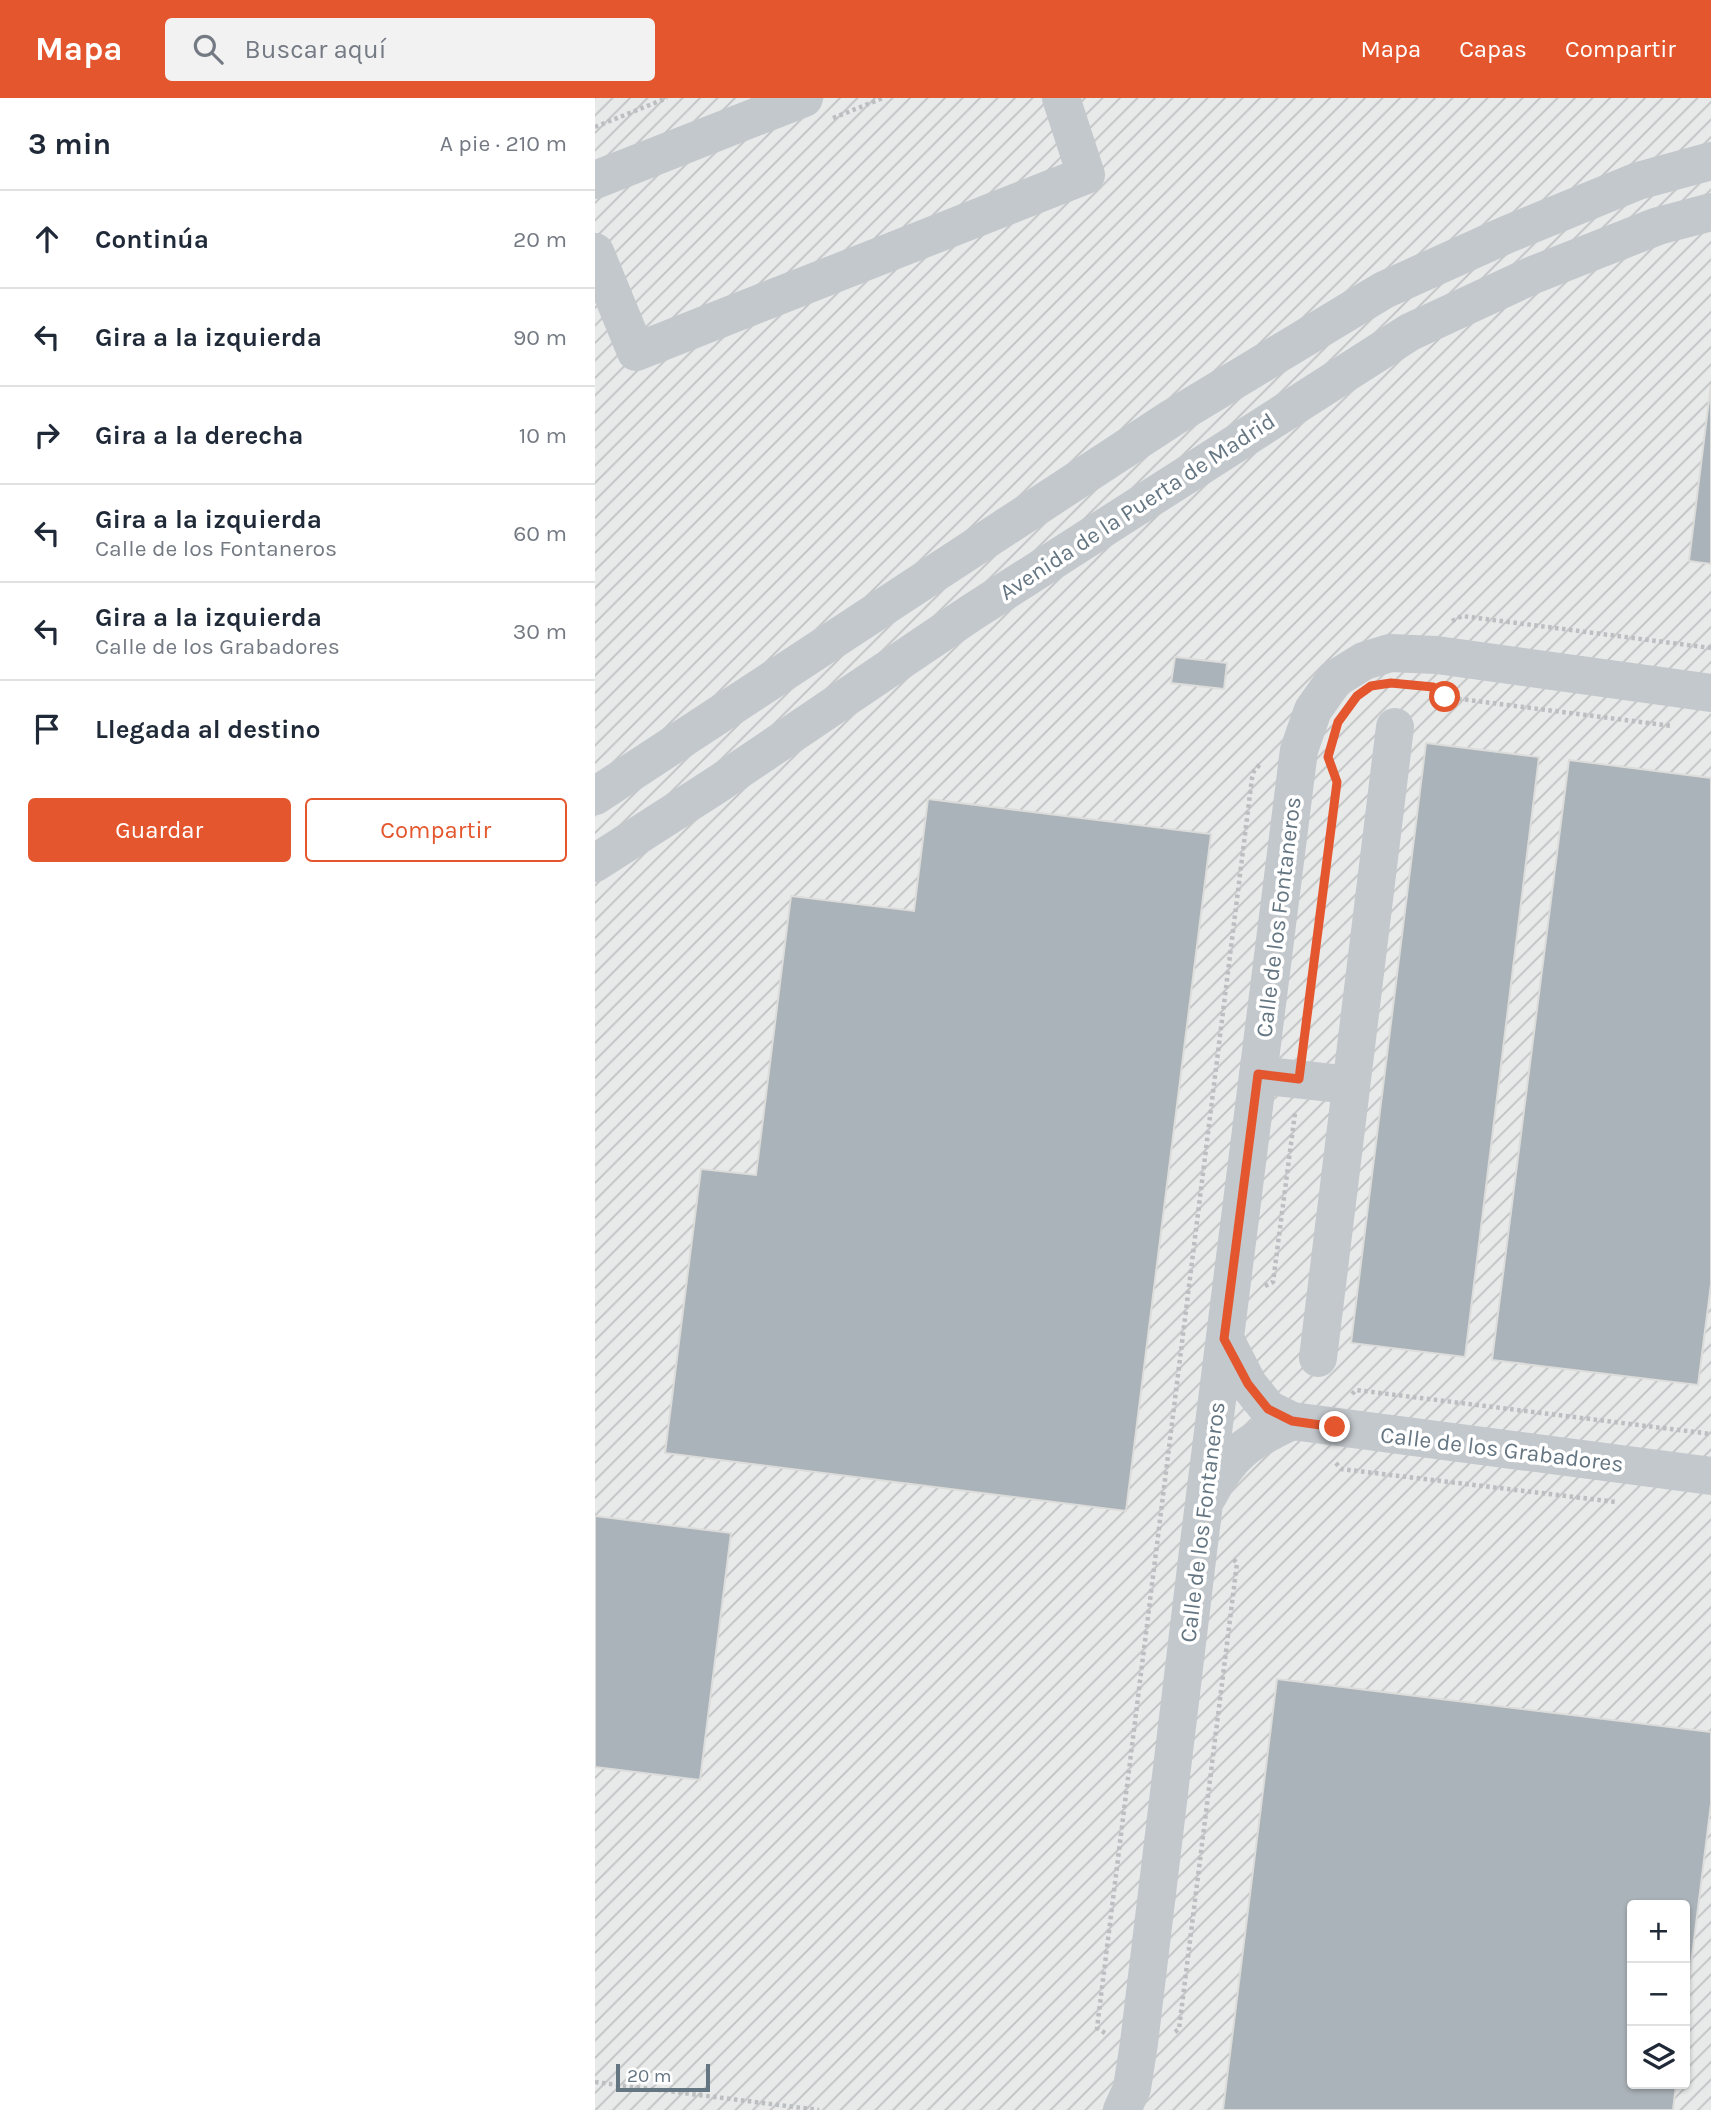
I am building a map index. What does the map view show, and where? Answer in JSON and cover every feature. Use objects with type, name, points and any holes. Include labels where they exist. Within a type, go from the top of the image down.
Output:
[{"type":"street","points":[[595,180],[804,98]]},
{"type":"street","points":[[595,251],[636,352],[1086,175],[1061,98]]},
{"type":"street","points":[[595,796],[1173,418],[1384,290],[1508,234],[1638,181],[1711,161]]},
{"type":"street","name":"Avenida de la Puerta de Madrid","points":[[595,863],[718,784],[971,613],[1410,332],[1533,275],[1658,226],[1711,212]]},
{"type":"street","name":"Calle de los Fontaneros","points":[[1131,2103],[1203,1505],[1299,750],[1313,710],[1335,679],[1364,661],[1390,653],[1437,655],[1711,694]]},
{"type":"street","points":[[1318,1357],[1395,727]]},
{"type":"street","points":[[1258,1074],[1351,1085]]},
{"type":"street","name":"Calle de los Grabadores","points":[[1224,1339],[1248,1384],[1268,1409],[1292,1421],[1711,1476]]},
{"type":"street","points":[[1203,1505],[1231,1458],[1261,1435],[1292,1421]]},
{"type":"path","points":[[595,127],[667,98]]},
{"type":"path","points":[[1433,687],[1445,697],[1684,727]]},
{"type":"path","points":[[1257,1290],[1273,1282],[1337,782],[1328,757]]},
{"type":"path","points":[[1107,2034],[1097,2028],[1254,771]]},
{"type":"path","points":[[1348,1396],[1356,1390],[1711,1434]]},
{"type":"path","points":[[1329,1455],[1341,1469],[1629,1503]]},
{"type":"path","points":[[1170,2037],[1179,2029],[1237,1563],[1229,1554]]},
{"type":"path","points":[[595,2082],[819,2110]]},
{"type":"shaded area","points":[[595,98],[1711,98],[1711,2110],[595,2110]]},
{"type":"building","points":[[1711,384],[1711,564],[1689,561]]},
{"type":"building","points":[[1175,657],[1227,663],[1224,689],[1171,683]]},
{"type":"building","points":[[1426,743],[1539,757],[1465,1357],[1351,1343]]},
{"type":"building","points":[[1569,760],[1711,778],[1711,1284],[1698,1385],[1492,1360]]},
{"type":"building","points":[[928,799],[1211,834],[1126,1511],[665,1453],[701,1169],[756,1175],[791,896],[914,911]]},
{"type":"building","points":[[595,1516],[731,1533],[700,1780],[595,1767]]},
{"type":"building","points":[[1277,1679],[1711,1732],[1711,1803],[1690,1973],[1690,1900],[1627,1900],[1627,2089],[1675,2089],[1673,2110],[1223,2110]]},
{"type":"route","points":[[1335,1427],[1292,1421],[1268,1409],[1234,1362],[1224,1339],[1258,1074],[1299,1079],[1337,782],[1328,757],[1338,722],[1357,696],[1371,686],[1391,683],[1433,687],[1445,697]]}]
